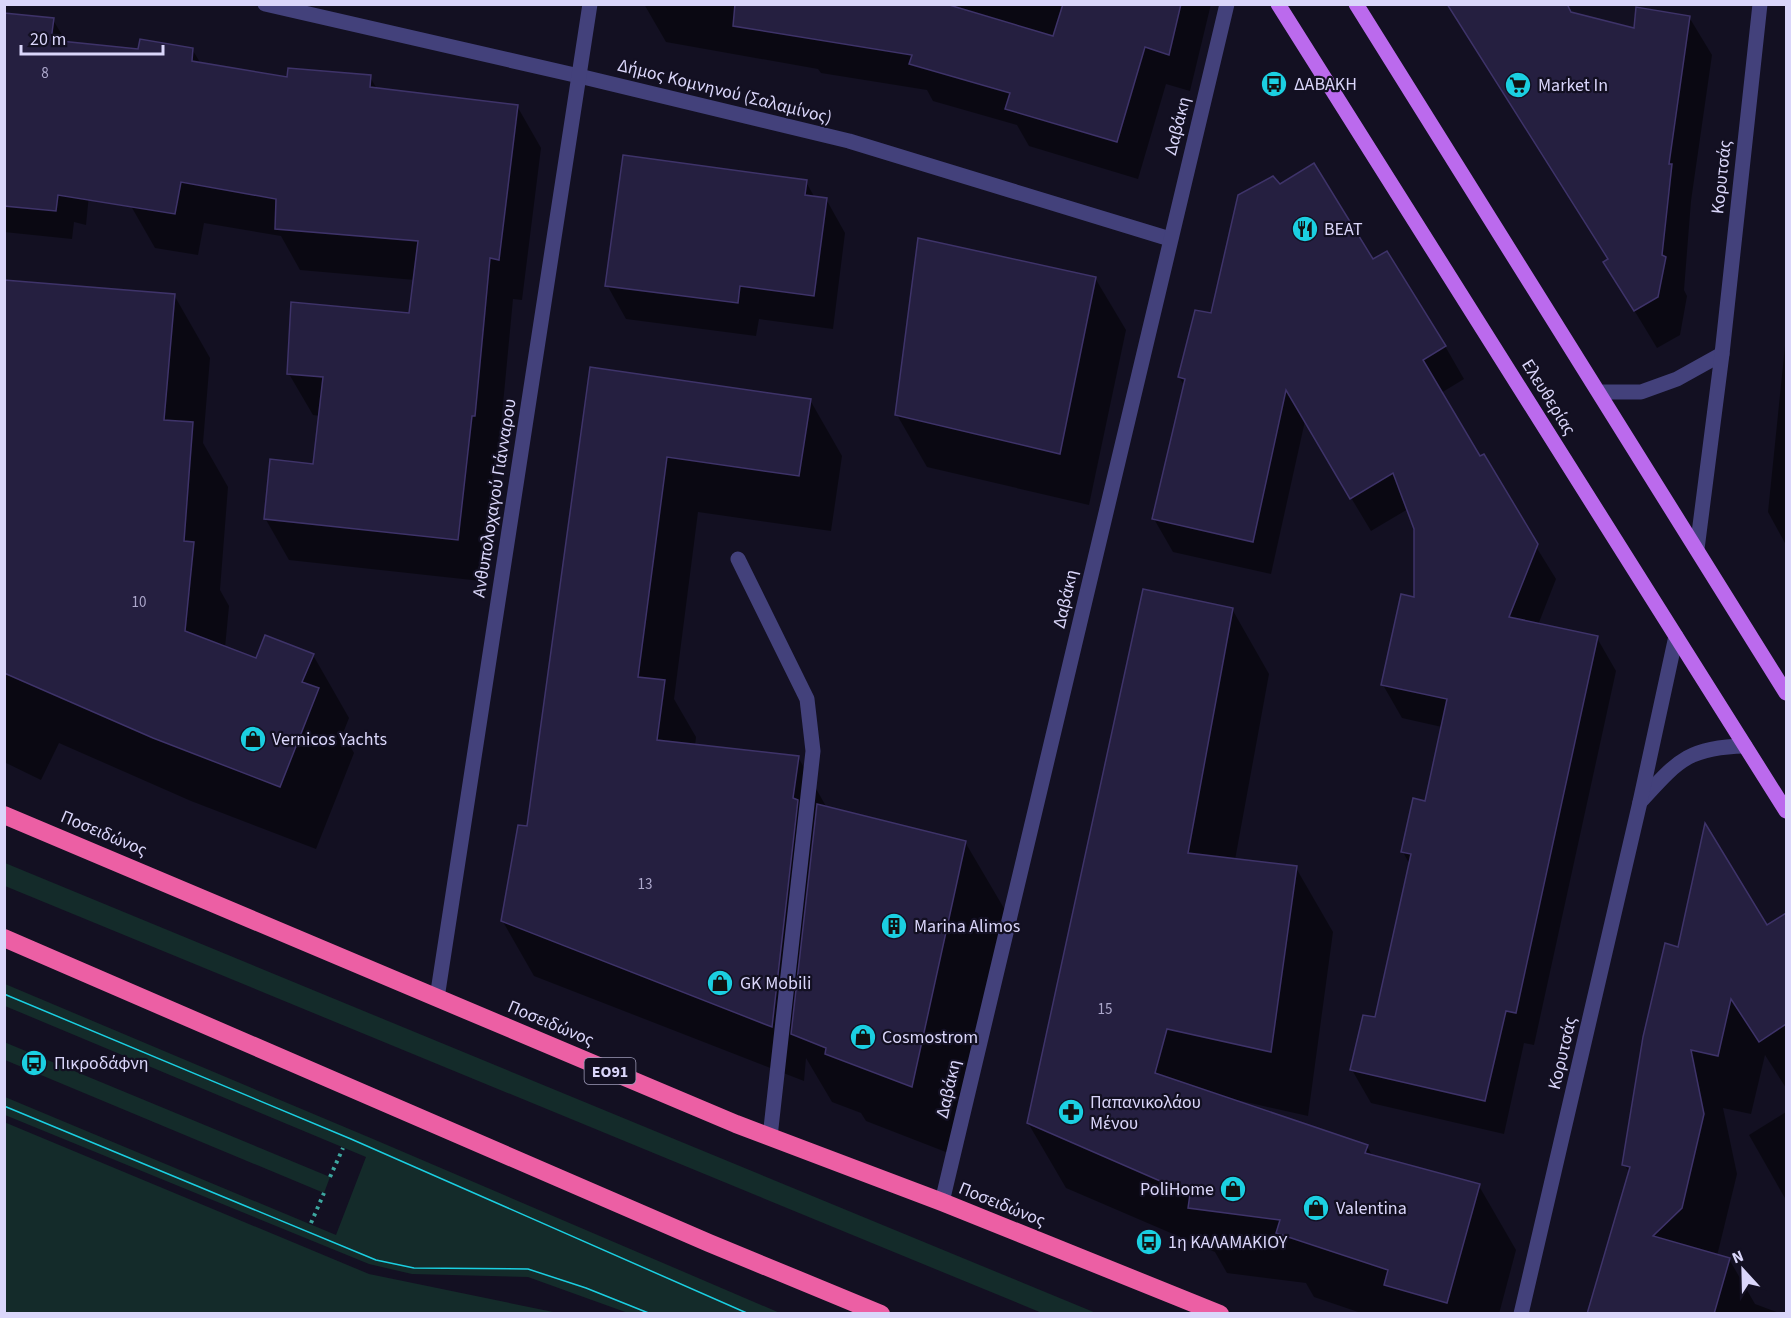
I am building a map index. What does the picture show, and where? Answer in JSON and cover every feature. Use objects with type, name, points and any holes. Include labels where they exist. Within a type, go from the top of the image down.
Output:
[{"type":"highway","name":"Ποσειδώνος","points":[[4,815],[770,1137],[942,1202],[1220,1314]]},
{"type":"highway","points":[[4,938],[698,1238],[881,1314]]},
{"type":"main road","name":"Ελευθερίας","points":[[1278,4],[1786,811]]},
{"type":"main road","points":[[1356,4],[1786,693]]},
{"type":"street","name":"Δήμος Κομνηνού (Σαλαμίνος)","points":[[265,4],[849,141],[1170,238]]},
{"type":"street","name":"Ανθυπολοχαγού Γιάνναρου","points":[[437,998],[590,4]]},
{"type":"street","name":"Δαβάκη","points":[[942,1202],[1227,4]]},
{"type":"street","name":"Κορυτσάς","points":[[1697,549],[1722,354],[1760,4]]},
{"type":"street","points":[[1599,392],[1641,392],[1677,379],[1722,354]]},
{"type":"street","points":[[738,559],[807,699],[812,726],[813,751],[770,1137]]},
{"type":"street","name":"Κορυτσάς","points":[[1521,1314],[1640,802],[1676,636]]},
{"type":"street","name":"Κορυτσάς","points":[[1640,802],[1678,761],[1716,746],[1745,746]]},
{"type":"path","points":[[330,1177],[343,1148]]},
{"type":"path","points":[[311,1223],[324,1193]]},
{"type":"green space","points":[[5,863],[1096,1313],[1042,1313],[5,886]]},
{"type":"green space","points":[[5,984],[780,1313],[628,1313],[528,1277],[412,1274],[369,1264],[5,1115],[5,1097],[336,1235],[366,1157],[5,1006]]},
{"type":"green space","points":[[4,1042],[330,1177],[324,1193],[5,1060]]},
{"type":"green space","points":[[4,1122],[369,1274],[558,1313],[5,1313]]},
{"type":"building","points":[[735,4],[946,4],[1053,36],[1063,4],[1181,4],[1169,55],[1145,47],[1117,142],[1005,109],[1010,93],[909,64],[912,55],[733,26]]},
{"type":"building","points":[[1447,4],[1567,4],[1571,12],[1634,28],[1636,7],[1690,16],[1669,164],[1672,164],[1662,255],[1666,257],[1658,297],[1634,311],[1603,262],[1608,259]]},
{"type":"building","points":[[4,13],[54,18],[51,40],[138,49],[140,39],[193,48],[192,61],[287,77],[288,68],[371,75],[370,87],[518,105],[499,260],[490,258],[475,416],[472,416],[458,540],[264,519],[270,459],[313,464],[323,377],[287,374],[291,302],[409,313],[418,241],[275,229],[276,199],[181,182],[175,214],[58,195],[56,211],[4,206]]},
{"type":"building","points":[[623,155],[807,180],[805,195],[827,198],[814,296],[740,286],[738,303],[605,286]]},
{"type":"building","points":[[1314,163],[1373,259],[1387,251],[1446,346],[1423,360],[1480,456],[1484,454],[1538,544],[1509,617],[1598,636],[1516,1013],[1506,1011],[1485,1101],[1350,1070],[1363,1015],[1375,1017],[1411,854],[1401,852],[1413,798],[1425,801],[1447,699],[1381,685],[1401,594],[1414,597],[1414,529],[1393,473],[1350,499],[1286,390],[1253,542],[1152,519],[1185,379],[1178,377],[1195,310],[1211,313],[1238,195],[1273,176],[1280,184]]},
{"type":"building","points":[[918,238],[1096,277],[1060,454],[895,415]]},
{"type":"building","points":[[4,280],[175,294],[164,420],[193,422],[184,541],[194,542],[185,631],[256,658],[265,635],[314,654],[302,682],[319,688],[280,787],[153,738],[4,673]]},
{"type":"building","points":[[590,367],[811,399],[799,476],[667,457],[638,677],[665,680],[657,740],[799,756],[793,798],[798,800],[772,1027],[501,921],[518,825],[527,826]]},
{"type":"building","points":[[1143,589],[1233,608],[1188,853],[1297,866],[1271,1052],[1167,1029],[1155,1073],[1368,1145],[1365,1153],[1480,1184],[1447,1303],[1384,1285],[1388,1270],[1276,1233],[1280,1220],[1188,1208],[1190,1194],[1027,1123]]},
{"type":"building","name":"Marina Alimos","points":[[817,804],[966,841],[912,1087],[825,1054],[826,1048],[791,1034]]},
{"type":"building","points":[[1705,823],[1767,925],[1786,913],[1786,1024],[1759,1042],[1731,999],[1718,1056],[1691,1050],[1704,1114],[1682,1208],[1653,1236],[1730,1258],[1714,1314],[1587,1314],[1630,1167],[1622,1165],[1643,1037],[1665,943],[1678,947]]},
{"type":"tram line","points":[[4,994],[351,1139],[749,1314]]},
{"type":"tram line","points":[[4,1106],[376,1260],[414,1268],[528,1269],[586,1288],[651,1314]]},
{"type":"place","name":"ΔΑΒΑΚΗ","points":[[1274,84]]},
{"type":"place","name":"Market In","points":[[1518,85]]},
{"type":"place","name":"ΒΕΑΤ","points":[[1305,229]]},
{"type":"place","name":"Vernicos Yachts","points":[[253,739]]},
{"type":"place","name":"Marina Alimos","points":[[894,926]]},
{"type":"place","name":"GK Mobili","points":[[720,983]]},
{"type":"place","name":"Cosmostrom","points":[[863,1037]]},
{"type":"place","name":"Πικροδάφνη","points":[[34,1063]]},
{"type":"place","name":"Παπανικολάου Μένου","points":[[1071,1112]]},
{"type":"place","name":"PoliHome","points":[[1233,1189]]},
{"type":"place","name":"Valentina","points":[[1316,1208]]},
{"type":"place","name":"1η ΚΑΛΑΜΑΚΙΟΥ","points":[[1149,1242]]}]
